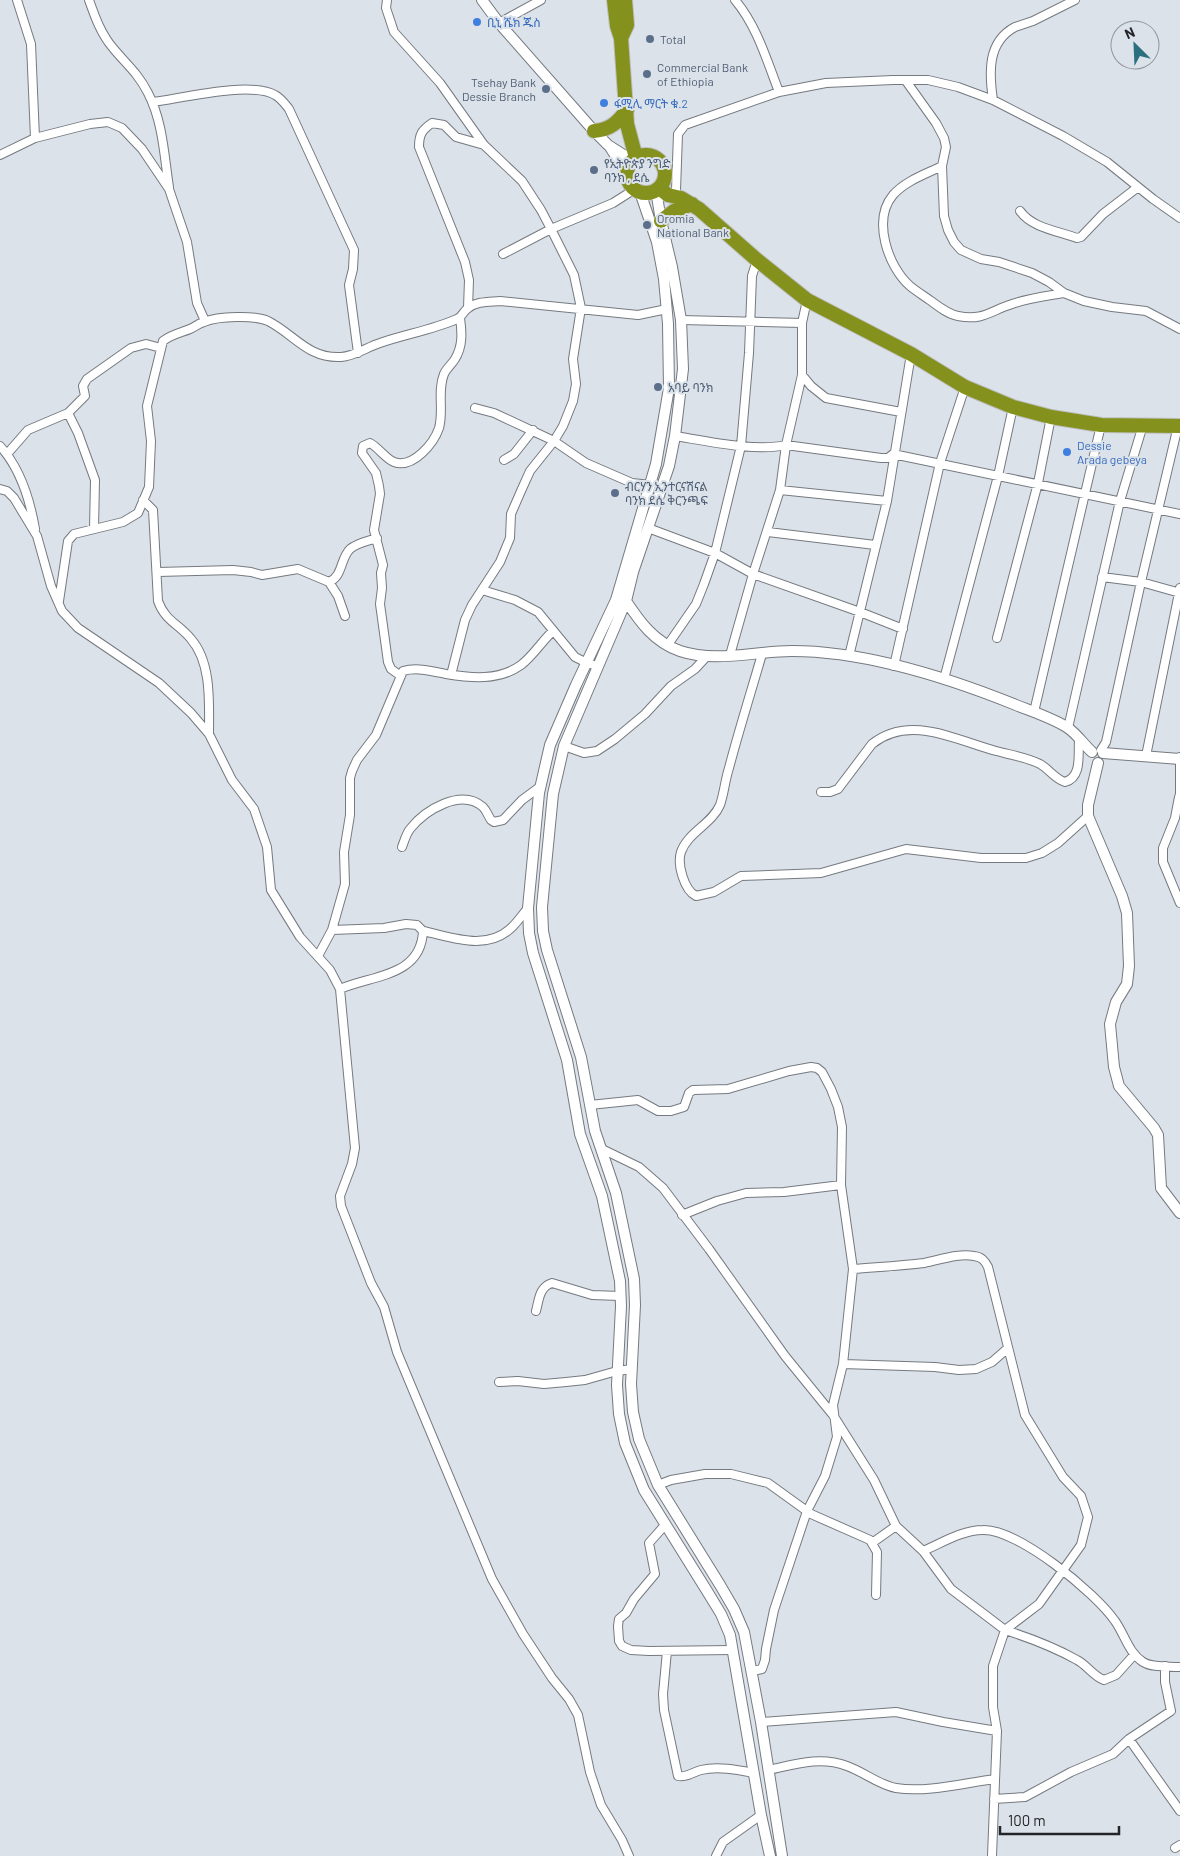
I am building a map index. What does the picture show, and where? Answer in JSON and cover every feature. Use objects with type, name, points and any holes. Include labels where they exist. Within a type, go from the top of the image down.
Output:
[{"type":"highway","points":[[614,0],[617,26],[621,38],[627,117],[635,160]]},
{"type":"highway","points":[[621,38],[627,25],[625,0]]},
{"type":"highway","points":[[594,131],[603,131],[627,117]]},
{"type":"highway","points":[[627,117],[654,157],[663,166],[660,185],[651,192],[638,190],[631,185],[628,170],[635,160],[642,156],[654,157]]},
{"type":"highway","points":[[660,185],[668,195],[683,197],[699,209],[756,260],[807,300],[911,354],[965,387],[1013,406],[1051,417],[1101,424],[1179,426]]},
{"type":"highway","points":[[661,221],[674,211],[683,197]]},
{"type":"street","points":[[17,0],[31,44],[35,138]]},
{"type":"street","points":[[89,0],[102,34],[113,49],[134,70],[153,102],[158,115],[169,189],[187,242],[197,303],[205,321]]},
{"type":"street","points":[[388,0],[386,8],[394,32],[440,83],[484,146],[522,182],[542,210],[574,275],[581,308],[573,360],[576,384],[573,402],[563,426],[554,441],[530,471],[511,514],[510,538],[500,562],[465,620],[451,675]]},
{"type":"street","points":[[482,0],[499,23],[594,131],[608,144],[635,160]]},
{"type":"street","points":[[499,23],[541,0]]},
{"type":"street","points":[[735,0],[745,12],[759,40],[779,92]]},
{"type":"street","points":[[993,100],[990,80],[991,61],[997,44],[1014,28],[1075,0]]},
{"type":"street","points":[[683,197],[678,134],[684,125],[779,92],[826,83],[928,80],[958,87],[993,100],[1063,136],[1107,162],[1180,218]]},
{"type":"street","points":[[906,81],[936,123],[944,138],[946,147],[942,166],[944,216],[948,230],[954,242],[961,250],[975,257],[999,262],[1032,273],[1064,293],[1084,301],[1146,311],[1180,330]]},
{"type":"street","points":[[153,102],[244,89],[268,92],[281,99],[289,109],[354,250],[353,269],[349,286],[358,353]]},
{"type":"street","points":[[0,155],[35,138],[108,122],[122,128],[142,149],[169,189]]},
{"type":"street","points":[[468,308],[469,280],[465,262],[419,147],[419,139],[422,129],[432,123],[444,125],[456,137],[484,146]]},
{"type":"street","points":[[608,144],[628,175]]},
{"type":"street","points":[[942,166],[906,184],[893,196],[886,208],[883,230],[886,245],[892,260],[908,284],[955,316],[972,318],[988,315],[1012,304],[1064,293]]},
{"type":"street","points":[[660,185],[661,221],[681,320],[683,369],[675,436],[669,466],[626,600],[564,746],[553,794],[542,907],[543,931],[547,950],[581,1057],[595,1131],[616,1193],[634,1280],[635,1305],[632,1369],[634,1412],[640,1439],[658,1485],[734,1609],[744,1632],[761,1722],[782,1856]]},
{"type":"street","points":[[1020,211],[1027,219],[1048,229],[1077,238],[1081,237],[1104,214],[1138,187]]},
{"type":"street","points":[[503,254],[551,229],[613,203],[638,190],[657,242],[664,279],[667,309],[669,388],[656,464],[616,600],[550,745],[541,786],[528,908],[529,933],[533,953],[566,1060],[580,1134],[602,1196],[620,1282],[617,1371],[619,1414],[625,1443],[644,1490],[721,1614],[730,1635],[761,1815],[770,1856]]},
{"type":"street","points":[[667,646],[696,604],[715,553],[741,446],[749,354],[752,276],[756,260]]},
{"type":"street","points":[[730,655],[780,490],[786,445],[802,375],[802,323],[807,300]]},
{"type":"street","points":[[59,601],[68,541],[74,534],[123,522],[138,513],[148,487],[151,441],[148,406],[163,341],[171,334],[191,328],[205,321],[246,316],[266,320],[286,332],[306,349],[326,356],[342,357],[460,318],[468,308],[480,302],[500,301],[638,314],[667,309]]},
{"type":"street","points":[[401,676],[391,669],[386,651],[380,604],[383,565],[374,530],[380,494],[379,486],[376,474],[364,458],[361,449],[370,443],[393,462],[400,463],[412,462],[422,453],[439,428],[444,374],[459,351],[462,333],[460,318]]},
{"type":"street","points":[[681,320],[802,323]]},
{"type":"street","points":[[7,454],[28,430],[68,413],[85,396],[83,386],[87,380],[131,348],[146,344],[161,348]]},
{"type":"street","points":[[849,656],[887,501],[911,354]]},
{"type":"street","points":[[802,375],[811,386],[826,398],[901,412]]},
{"type":"street","points":[[894,666],[940,463],[965,387]]},
{"type":"street","points":[[944,679],[998,476],[1013,406]]},
{"type":"street","points":[[475,408],[494,413],[533,430],[554,441],[586,463],[632,483],[651,485]]},
{"type":"street","points":[[68,413],[78,433],[95,480],[94,529]]},
{"type":"street","points":[[997,638],[1038,483],[1051,417]]},
{"type":"street","points":[[1034,712],[1101,424]]},
{"type":"street","points":[[1068,728],[1120,501],[1143,425]]},
{"type":"street","points":[[1179,426],[1141,582],[1108,737],[1099,752],[1090,756],[1092,760],[1098,763],[1088,805],[1088,816],[1122,896],[1127,913],[1130,966],[1127,984],[1116,1002],[1110,1024],[1114,1067],[1119,1086],[1158,1135],[1162,1188],[1180,1213]]},
{"type":"street","points":[[504,460],[514,454],[533,430]]},
{"type":"street","points":[[675,436],[741,446],[778,447],[786,445],[881,458],[888,458],[894,454],[1180,514]]},
{"type":"street","points":[[0,446],[7,454],[24,486],[51,586],[62,611],[78,628],[159,683],[191,713],[209,734],[232,780],[254,808],[267,847],[271,890],[300,937],[330,970],[336,980],[340,989],[355,1148],[352,1164],[340,1196],[341,1206],[384,1307],[398,1352],[492,1579],[523,1634],[552,1678],[569,1699],[578,1715],[590,1772],[601,1805],[622,1840],[629,1856]]},
{"type":"street","points":[[0,489],[7,491],[14,498],[37,536]]},
{"type":"street","points":[[780,490],[887,501]]},
{"type":"street","points":[[143,500],[153,510],[158,572],[158,601],[166,616],[192,640],[204,663],[209,690],[209,734]]},
{"type":"street","points":[[648,528],[715,553],[753,574],[903,629]]},
{"type":"street","points":[[768,532],[875,545]]},
{"type":"street","points":[[329,582],[334,580],[339,573],[344,558],[350,549],[357,544],[377,538]]},
{"type":"street","points":[[158,572],[233,570],[262,575],[298,569],[329,582],[338,596],[345,616]]},
{"type":"street","points":[[1102,577],[1141,582],[1180,591],[1146,756]]},
{"type":"street","points":[[482,590],[528,606],[545,619],[575,656],[587,663],[598,666]]},
{"type":"street","points":[[626,600],[639,620],[657,640],[680,651],[706,656],[791,651],[849,656],[894,666],[984,692],[1034,712],[1068,728],[1079,740],[1099,752],[1146,756],[1180,763],[1180,797],[1175,818],[1163,848],[1163,862],[1180,903]]},
{"type":"street","points":[[318,956],[332,930],[344,884],[344,852],[350,815],[350,778],[352,771],[357,760],[376,735],[404,671],[417,669],[479,678],[492,677],[522,664],[553,630]]},
{"type":"street","points":[[762,654],[719,807],[687,842],[681,853],[680,861],[685,885],[687,890],[696,896],[714,892],[741,876],[821,873],[906,849],[981,858],[1026,858],[1042,853],[1058,843],[1088,816]]},
{"type":"street","points":[[564,746],[584,753],[597,751],[615,740],[639,720],[671,686],[695,669],[706,656]]},
{"type":"street","points":[[565,712],[576,716]]},
{"type":"street","points":[[821,792],[830,792],[838,788],[872,744],[878,739],[898,731],[913,729],[932,731],[996,752],[1025,758],[1041,764],[1064,782],[1074,778],[1077,772],[1079,740]]},
{"type":"street","points":[[402,847],[409,830],[426,814],[454,800],[468,800],[477,803],[486,811],[491,820],[498,822],[503,820],[522,800],[541,786]]},
{"type":"street","points":[[332,930],[384,928],[406,924],[417,925],[423,931],[462,940],[492,940],[510,929],[528,908]]},
{"type":"street","points":[[340,989],[404,968],[417,955],[423,940],[423,931]]},
{"type":"street","points":[[554,1021],[568,1016]]},
{"type":"street","points":[[590,1105],[638,1100],[658,1111],[671,1111],[684,1107],[689,1093],[693,1090],[728,1089],[789,1071],[811,1067],[818,1068],[822,1072],[834,1098],[842,1127],[841,1185],[853,1269],[843,1364],[835,1390],[833,1405],[837,1436],[825,1476],[807,1511],[774,1610],[766,1649],[766,1660],[762,1669],[752,1671]]},
{"type":"street","points":[[602,1149],[639,1166],[663,1188],[784,1356],[833,1415],[874,1480],[896,1526],[923,1551],[950,1589],[1005,1630],[1042,1642],[1079,1661],[1098,1678],[1104,1680],[1116,1675],[1134,1655]]},
{"type":"street","points":[[682,1215],[717,1201],[746,1193],[784,1192],[841,1185]]},
{"type":"street","points":[[853,1269],[923,1263],[964,1256],[981,1258],[988,1267],[1026,1415],[1063,1477],[1081,1496],[1088,1516],[1081,1546],[1039,1604],[1005,1630],[993,1666],[993,1707],[997,1731],[992,1856]]},
{"type":"street","points":[[536,1311],[542,1289],[552,1283],[592,1295],[620,1296]]},
{"type":"street","points":[[843,1364],[935,1367],[959,1370],[976,1369],[992,1362],[1008,1348]]},
{"type":"street","points":[[499,1382],[518,1380],[551,1384],[585,1380],[632,1369]]},
{"type":"street","points":[[658,1485],[671,1480],[705,1474],[731,1474],[768,1483],[819,1518],[866,1537],[872,1543],[877,1552],[876,1595]]},
{"type":"street","points":[[665,1525],[649,1543],[655,1570],[653,1578],[634,1599],[626,1613],[619,1619],[619,1641],[622,1646],[630,1650],[733,1650]]},
{"type":"street","points":[[872,1543],[896,1526]]},
{"type":"street","points":[[923,1551],[952,1538],[974,1531],[985,1530],[1008,1536],[1063,1569],[1116,1622],[1134,1655],[1150,1665],[1180,1667]]},
{"type":"street","points":[[667,1651],[663,1694],[664,1710],[678,1776],[686,1776],[702,1770],[717,1769],[734,1769],[754,1773]]},
{"type":"street","points":[[994,1799],[1025,1798],[1071,1772],[1114,1754],[1129,1739],[1171,1712],[1165,1682],[1165,1666]]},
{"type":"street","points":[[761,1722],[896,1712],[997,1731]]},
{"type":"street","points":[[1129,1739],[1180,1811]]},
{"type":"street","points":[[769,1770],[808,1761],[823,1761],[847,1766],[895,1788],[917,1790],[995,1779]]},
{"type":"street","points":[[716,1856],[723,1842],[761,1815]]},
{"type":"place","name":"ቢኒ ሼክ ጁስ","points":[[477,22]]},
{"type":"place","name":"Total","points":[[650,39]]},
{"type":"place","name":"Commercial Bank of Ethiopia","points":[[647,74]]},
{"type":"place","name":"Tsehay Bank Dessie Branch","points":[[546,89]]},
{"type":"place","name":"ፋሚሊ ማርት ቁ.2","points":[[604,103]]},
{"type":"place","name":"የኢትዮጵያ ንግድ ባንክ , ደሴ","points":[[594,170]]},
{"type":"place","name":"Oromia National Bank","points":[[647,225]]},
{"type":"place","name":"አባይ ባንክ","points":[[658,387]]},
{"type":"place","name":"Dessie Arada gebeya","points":[[1067,452]]},
{"type":"place","name":"ብርሃን ኢንተርናሽናል ባንክ ደሴ ቅርንጫፍ","points":[[615,493]]}]
